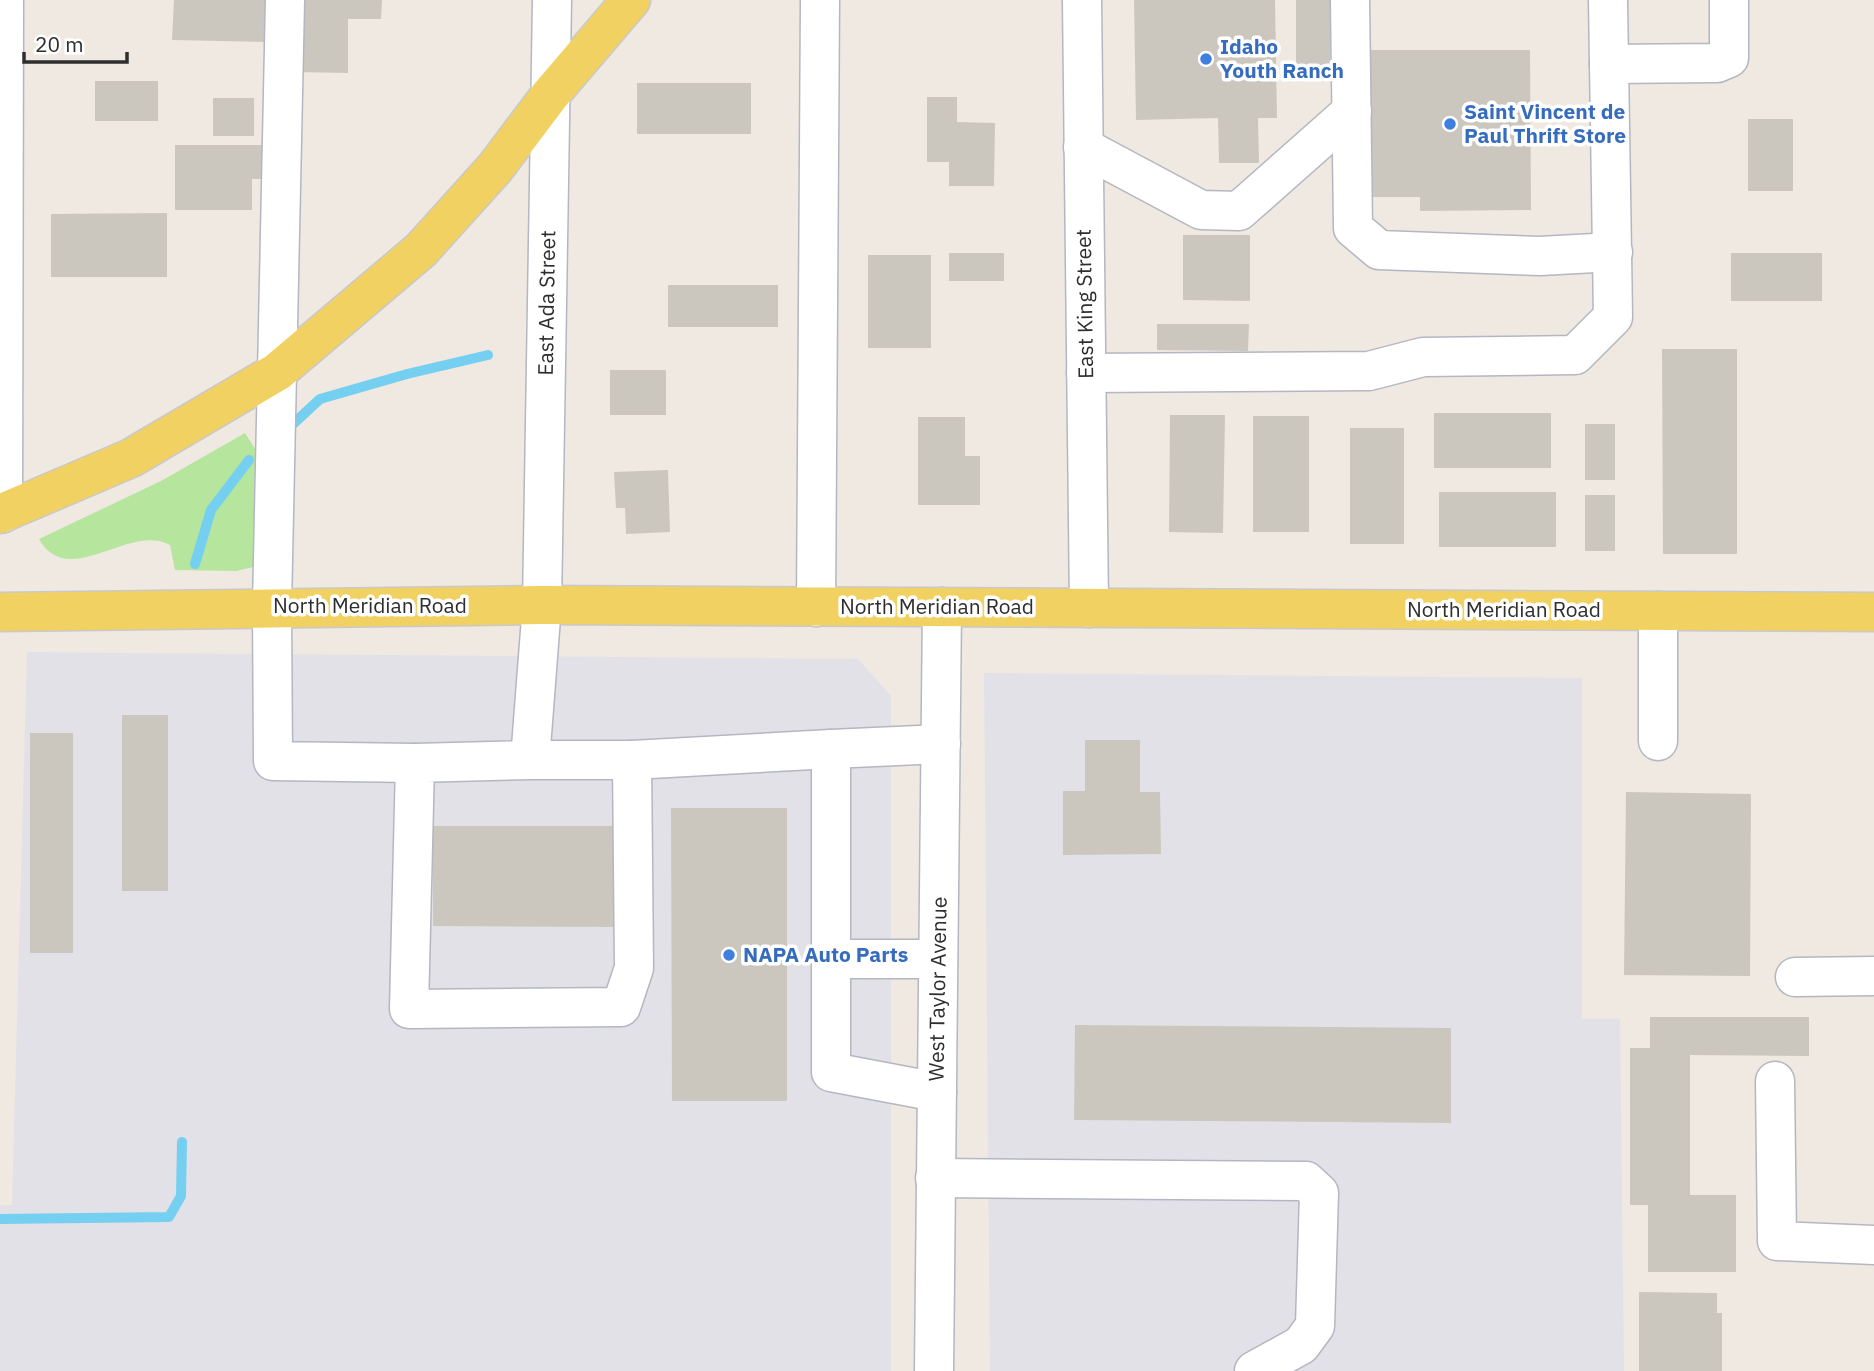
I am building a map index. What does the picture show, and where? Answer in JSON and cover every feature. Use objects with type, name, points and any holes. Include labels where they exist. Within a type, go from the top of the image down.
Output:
[{"type":"main road","points":[[1,513],[131,458],[277,372],[421,250],[495,168],[550,95],[631,0]]},
{"type":"main road","name":"North Meridian Road","points":[[0,612],[272,606],[542,605],[1874,612]]},
{"type":"street","points":[[1,513],[4,0]]},
{"type":"street","points":[[285,0],[272,606],[273,761],[415,763],[632,760],[941,744]]},
{"type":"street","name":"East Ada Street","points":[[530,760],[542,605],[552,0]]},
{"type":"street","points":[[816,607],[820,0]]},
{"type":"street","name":"East King Street","points":[[1082,0],[1089,608]]},
{"type":"street","points":[[1350,0],[1353,228],[1379,250],[1540,256],[1613,270]]},
{"type":"street","points":[[1086,373],[1369,372],[1423,357],[1575,355],[1613,317],[1608,0]]},
{"type":"street","points":[[1609,64],[1717,63],[1729,58],[1729,0]]},
{"type":"street","points":[[1083,147],[1201,211],[1240,211],[1352,111]]},
{"type":"street","name":"West Taylor Avenue","points":[[934,1371],[942,607]]},
{"type":"street","points":[[1658,611],[1658,741]]},
{"type":"street","points":[[831,749],[831,1072],[937,1092]]},
{"type":"street","points":[[415,763],[409,1009],[621,1007],[634,968],[632,760]]},
{"type":"street","points":[[831,959],[938,959]]},
{"type":"street","points":[[1795,977],[1874,976]]},
{"type":"street","points":[[1775,1081],[1777,1241],[1874,1245]]},
{"type":"street","points":[[936,1178],[1306,1181],[1319,1193],[1315,1326],[1301,1345],[1254,1371]]},
{"type":"shaded area","points":[[27,652],[858,659],[891,696],[891,1371],[0,1371],[0,1205],[12,1205]]},
{"type":"shaded area","points":[[984,673],[1582,678],[1582,1019],[1620,1019],[1624,1371],[990,1371]]},
{"type":"green space","points":[[245,433],[259,455],[253,567],[236,571],[175,570],[170,545],[154,540],[137,542],[83,558],[66,559],[51,553],[39,539],[161,481]]},
{"type":"building","points":[[174,0],[268,0],[268,42],[172,40]]},
{"type":"building","points":[[297,0],[382,0],[381,19],[348,19],[348,73],[297,72]]},
{"type":"building","name":"Idaho Youth Ranch","points":[[1134,0],[1275,0],[1277,118],[1258,118],[1259,163],[1219,163],[1218,118],[1136,120]]},
{"type":"building","points":[[1296,0],[1330,0],[1330,76],[1296,76]]},
{"type":"building","name":"Saint Vincent de Paul Thrift Store","points":[[1368,50],[1530,50],[1531,210],[1420,211],[1420,197],[1369,197]]},
{"type":"building","points":[[95,81],[158,81],[158,121],[95,121]]},
{"type":"building","points":[[637,83],[751,83],[751,134],[637,134]]},
{"type":"building","points":[[927,97],[957,97],[957,122],[995,123],[994,186],[949,186],[949,162],[927,162]]},
{"type":"building","points":[[213,98],[254,98],[254,136],[213,136]]},
{"type":"building","points":[[1748,119],[1793,119],[1793,191],[1748,191]]},
{"type":"building","points":[[175,145],[272,145],[272,179],[252,179],[252,210],[175,210]]},
{"type":"building","points":[[167,213],[167,277],[51,277],[51,214]]},
{"type":"building","points":[[1183,235],[1250,235],[1250,301],[1183,300]]},
{"type":"building","points":[[949,253],[1004,253],[1004,281],[949,281]]},
{"type":"building","points":[[1731,253],[1822,253],[1822,301],[1731,301]]},
{"type":"building","points":[[868,255],[931,255],[931,348],[868,348]]},
{"type":"building","points":[[668,285],[778,285],[778,327],[668,327]]},
{"type":"building","points":[[1157,324],[1249,324],[1248,351],[1157,350]]},
{"type":"building","points":[[1662,349],[1737,349],[1737,554],[1663,554]]},
{"type":"building","points":[[610,370],[666,370],[666,415],[610,415]]},
{"type":"building","points":[[1434,413],[1551,413],[1551,468],[1434,468]]},
{"type":"building","points":[[1170,415],[1225,415],[1223,533],[1169,532]]},
{"type":"building","points":[[1253,416],[1309,416],[1309,532],[1253,532]]},
{"type":"building","points":[[918,417],[965,417],[965,456],[980,456],[980,505],[918,505]]},
{"type":"building","points":[[1585,424],[1615,424],[1615,480],[1585,480]]},
{"type":"building","points":[[1350,428],[1404,428],[1404,544],[1350,544]]},
{"type":"building","points":[[668,470],[670,532],[626,534],[625,508],[616,508],[614,472]]},
{"type":"building","points":[[1439,492],[1556,492],[1556,547],[1439,547]]},
{"type":"building","points":[[1585,495],[1615,495],[1615,551],[1585,551]]},
{"type":"building","points":[[122,715],[168,715],[168,891],[122,891]]},
{"type":"building","points":[[30,733],[73,733],[73,953],[30,953]]},
{"type":"building","points":[[1085,740],[1140,740],[1140,792],[1160,792],[1161,854],[1063,855],[1063,791],[1085,791]]},
{"type":"building","points":[[1626,792],[1751,794],[1750,976],[1624,975]]},
{"type":"building","name":"NAPA Auto Parts","points":[[671,808],[787,808],[787,1101],[672,1101]]},
{"type":"building","points":[[433,826],[624,826],[624,927],[433,926]]},
{"type":"building","points":[[1650,1017],[1809,1017],[1809,1056],[1690,1055],[1690,1195],[1736,1195],[1736,1272],[1648,1272],[1648,1205],[1630,1205],[1630,1048],[1650,1048]]},
{"type":"building","points":[[1075,1025],[1451,1028],[1451,1123],[1074,1120]]},
{"type":"building","points":[[1639,1292],[1717,1293],[1717,1313],[1722,1313],[1722,1371],[1639,1371]]},
{"type":"waterway","points":[[293,424],[320,399],[407,374],[488,355]]},
{"type":"waterway","points":[[195,564],[211,510],[249,460]]},
{"type":"waterway","points":[[0,1219],[169,1217],[181,1196],[182,1142]]},
{"type":"place","name":"Idaho Youth Ranch","points":[[1206,59]]},
{"type":"place","name":"Saint Vincent de Paul Thrift Store","points":[[1450,124]]},
{"type":"place","name":"NAPA Auto Parts","points":[[729,955]]}]
